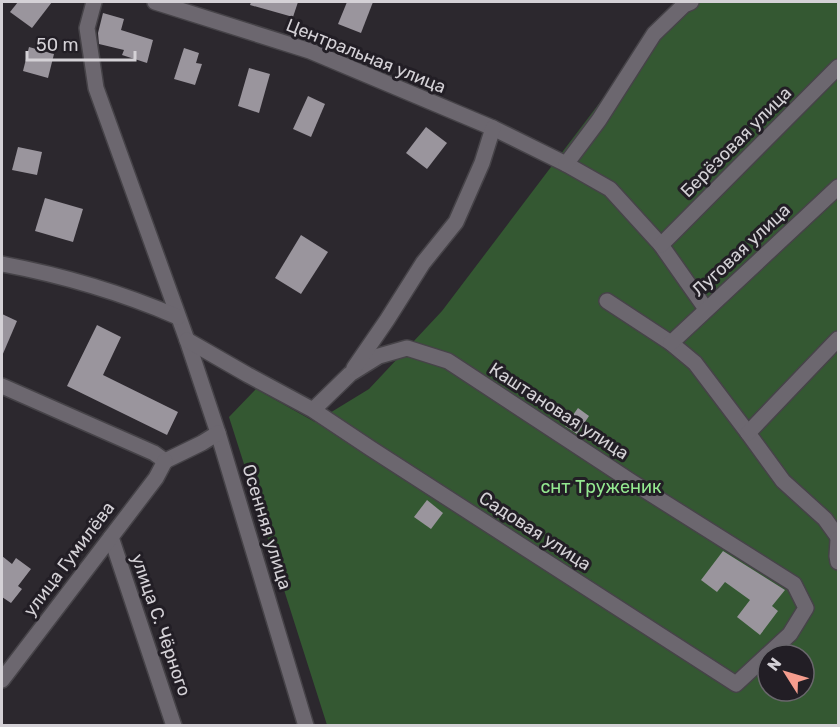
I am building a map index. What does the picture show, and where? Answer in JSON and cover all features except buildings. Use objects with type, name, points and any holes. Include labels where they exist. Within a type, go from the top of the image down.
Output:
[{"type":"street","name":"Осенняя улица","points":[[94,2],[87,28],[96,88],[218,433],[306,726]]},
{"type":"street","name":"Центральная улица","points":[[155,2],[310,51],[493,128],[566,164],[610,189],[661,245],[706,309]]},
{"type":"street","points":[[566,164],[599,120],[654,34],[684,5],[691,2]]},
{"type":"street","name":"Берёзовая улица","points":[[661,245],[838,67]]},
{"type":"street","points":[[350,374],[423,263],[456,222],[482,163],[493,128]]},
{"type":"street","name":"Луговая улица","points":[[671,343],[838,187]]},
{"type":"street","points":[[2,264],[40,271],[148,304],[178,317]]},
{"type":"street","points":[[607,301],[671,343],[695,363],[783,481],[825,519],[838,538],[838,558]]},
{"type":"street","points":[[748,433],[838,339]]},
{"type":"street","points":[[187,340],[313,410]]},
{"type":"street","name":"Каштановая улица","points":[[313,410],[350,374],[379,356],[407,348],[448,361],[632,482],[794,584],[806,608],[790,634],[736,684]]},
{"type":"street","points":[[2,386],[154,453],[165,461],[218,433]]},
{"type":"street","name":"Садовая улица","points":[[313,410],[736,684]]},
{"type":"street","name":"улица Гумилёва","points":[[2,680],[156,478],[165,461]]},
{"type":"street","name":"улица С. Чёрного","points":[[111,537],[174,726]]},
{"type":"green space","name":"снт Труженик","points":[[676,2],[838,2],[838,725],[327,725],[229,417],[256,389],[315,422],[369,389],[442,311]]}]
